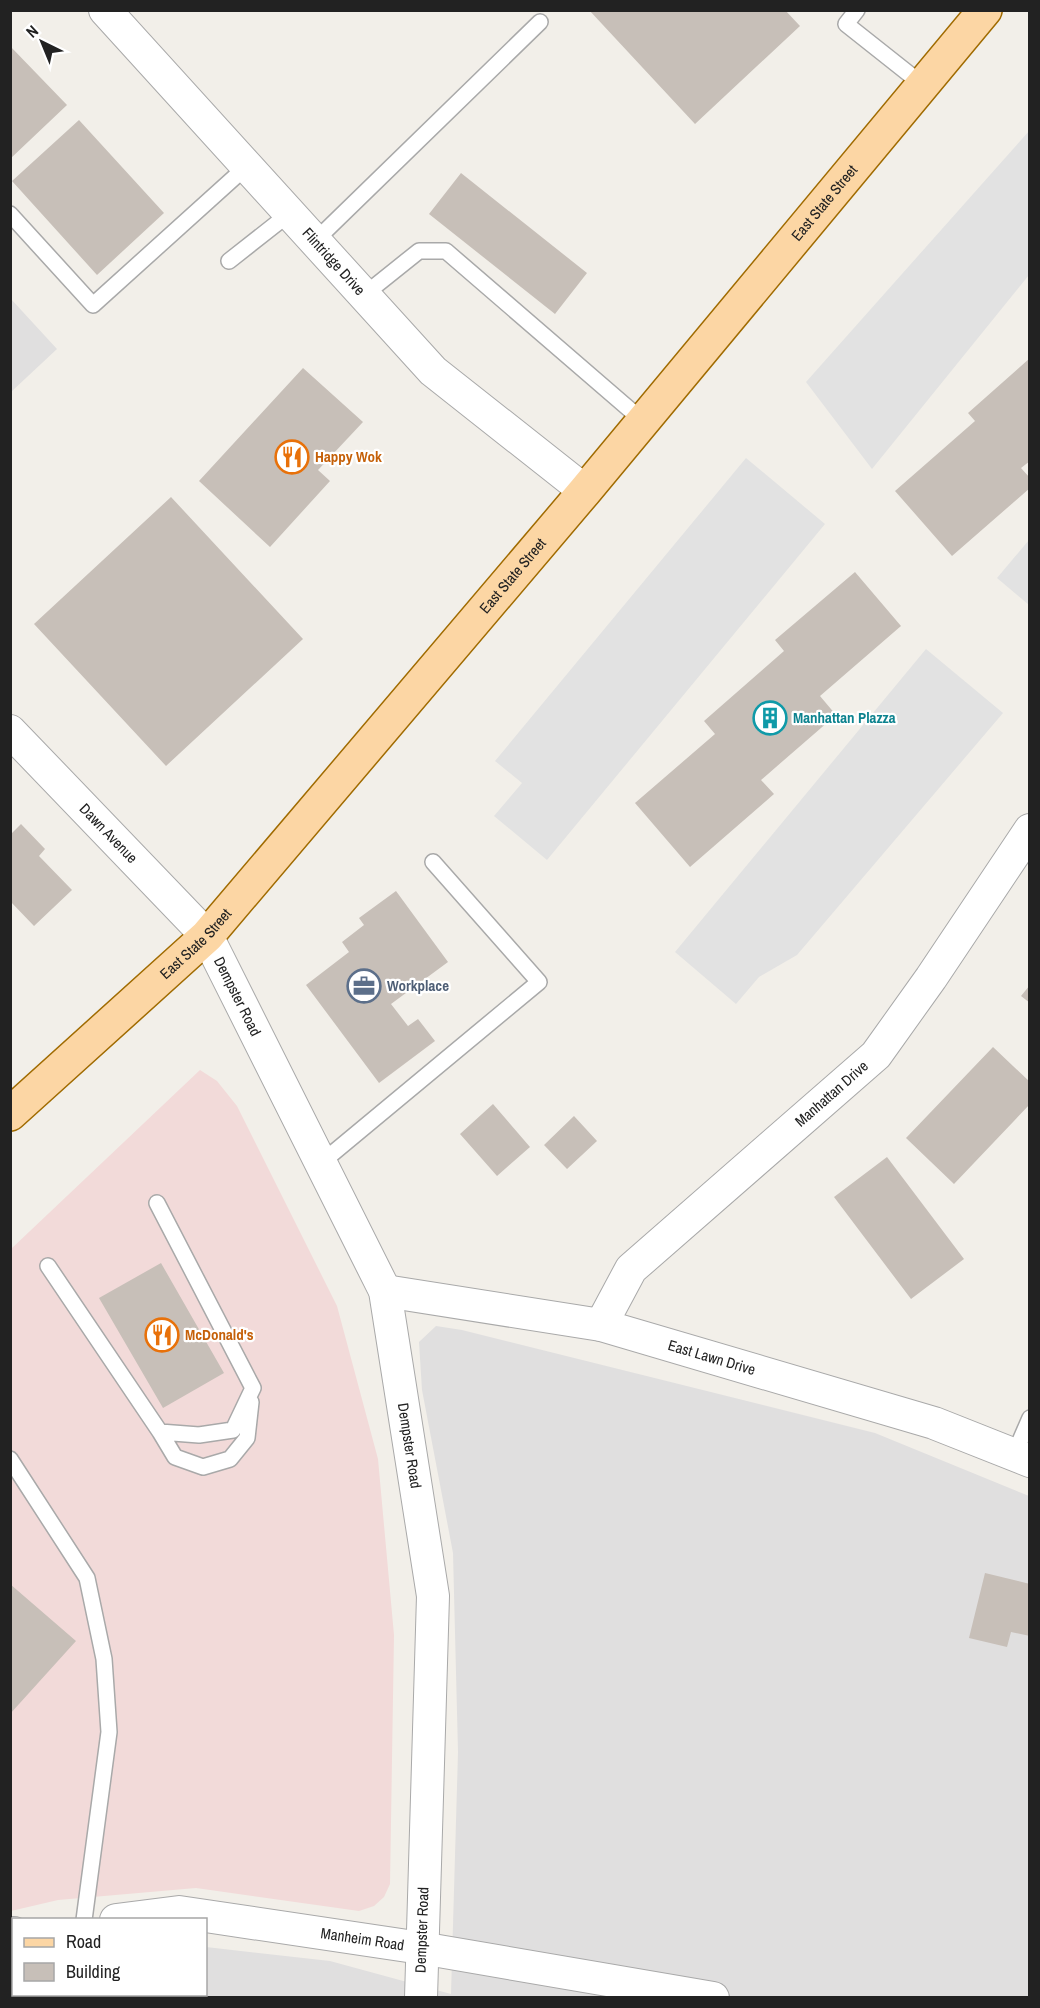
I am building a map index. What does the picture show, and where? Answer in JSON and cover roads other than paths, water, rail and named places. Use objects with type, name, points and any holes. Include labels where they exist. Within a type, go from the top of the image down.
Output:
[{"type":"main road","name":"East State Street","points":[[10,1113],[207,936],[585,491],[985,10]]},
{"type":"street","name":"Flintridge Drive","points":[[105,10],[433,370],[585,491]]},
{"type":"street","name":"Dawn Avenue","points":[[10,731],[207,936]]},
{"type":"street","name":"Manhattan Drive","points":[[602,1325],[631,1269],[876,1055],[931,978],[1029,830]]},
{"type":"street","name":"Dempster Road","points":[[207,936],[385,1291],[433,1596],[421,1998]]},
{"type":"street","name":"East Lawn Drive","points":[[385,1291],[602,1325],[934,1423],[1022,1458]]},
{"type":"street","name":"Manheim Road","points":[[132,1918],[179,1912],[421,1948],[713,1998]]},
{"type":"lane","points":[[857,10],[846,24],[923,85]]},
{"type":"lane","points":[[315,240],[540,22]]},
{"type":"lane","points":[[10,214],[93,304],[247,166]]},
{"type":"lane","points":[[229,261],[290,213]]},
{"type":"lane","points":[[364,295],[419,251],[446,251],[643,421]]},
{"type":"lane","points":[[321,1163],[539,982],[433,862]]},
{"type":"lane","points":[[48,1266],[175,1457],[203,1467],[230,1459],[248,1438],[253,1388],[157,1203]]},
{"type":"lane","points":[[160,1432],[199,1435],[234,1430],[253,1388]]},
{"type":"lane","points":[[1022,1458],[1029,1418]]},
{"type":"lane","points":[[10,1459],[87,1578],[104,1659],[109,1732],[84,1918]]},
{"type":"place","name":"Happy Wok","points":[[292,457]]},
{"type":"place","name":"Manhattan Plazza","points":[[770,718]]},
{"type":"place","name":"Workplace","points":[[364,986]]},
{"type":"place","name":"McDonald's","points":[[162,1335]]}]
